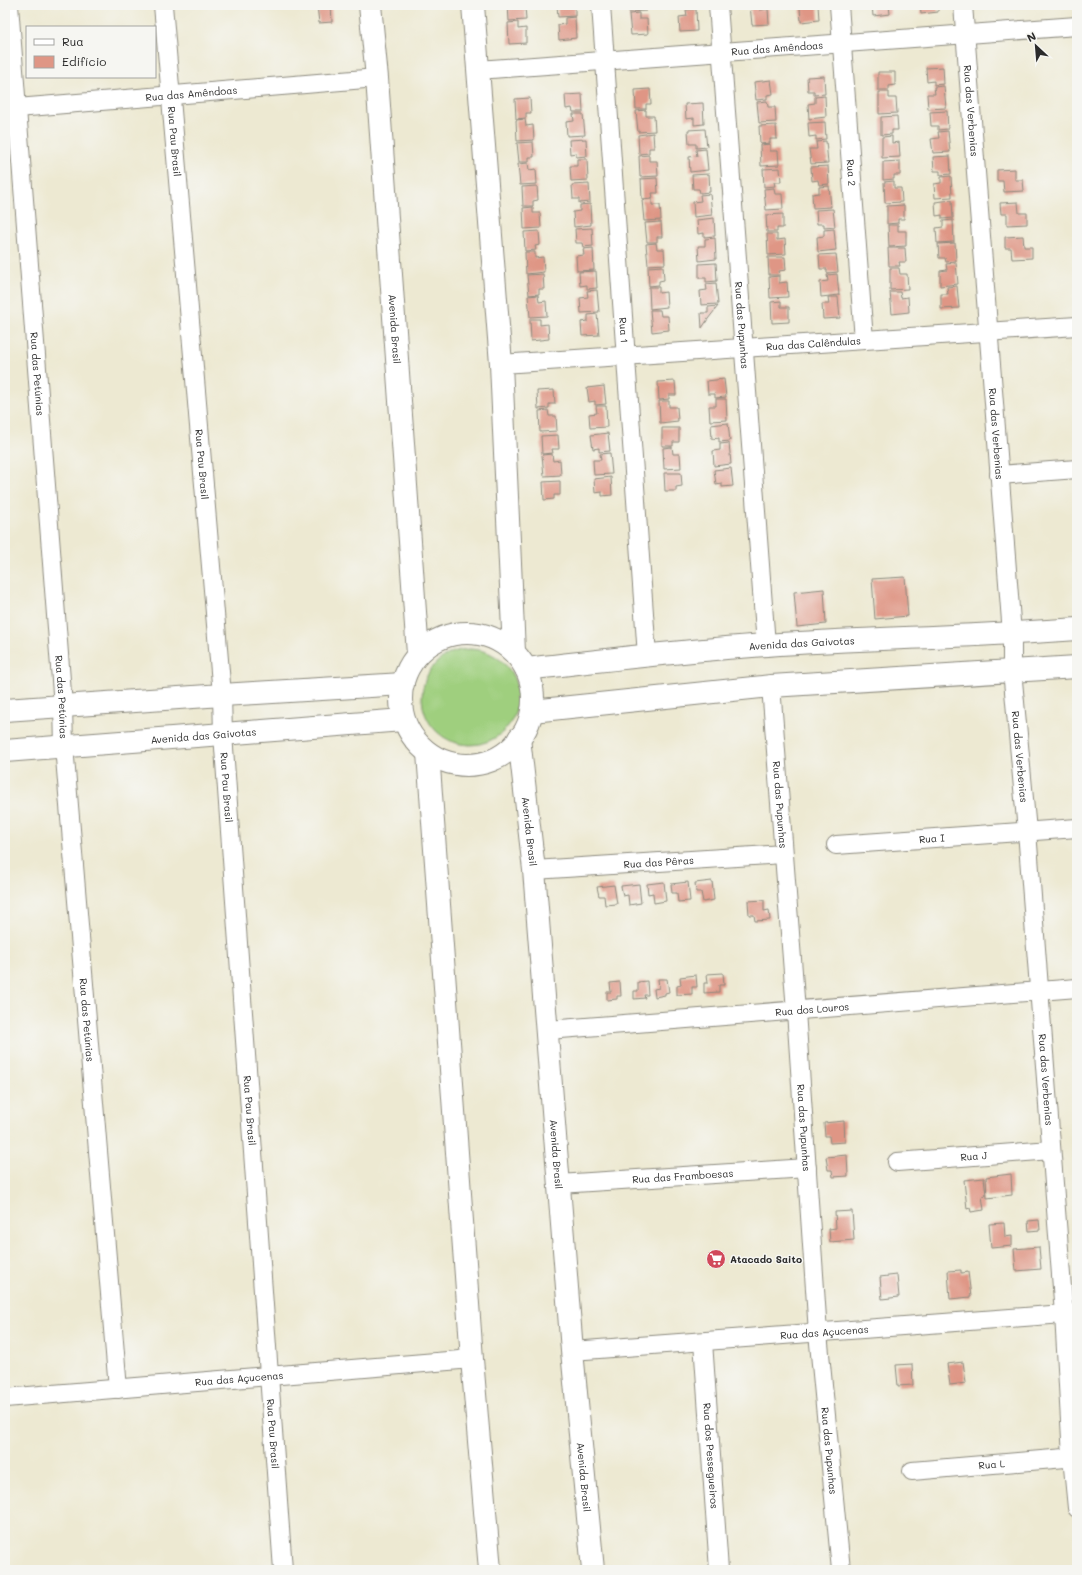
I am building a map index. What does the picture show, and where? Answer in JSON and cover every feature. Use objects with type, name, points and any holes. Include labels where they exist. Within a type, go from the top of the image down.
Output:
[{"type":"street","name":"Rua das Petúnias","points":[[9,5],[11,108],[63,706],[64,746],[118,1388]]},
{"type":"street","name":"Rua Pau Brasil","points":[[163,5],[222,695],[223,734],[283,1570]]},
{"type":"street","name":"Avenida Brasil","points":[[370,5],[377,78],[418,654]]},
{"type":"street","points":[[473,5],[501,364],[514,652]]},
{"type":"street","name":"Rua 1","points":[[601,5],[647,656]]},
{"type":"street","name":"Rua das Pupunhas","points":[[718,5],[766,645]]},
{"type":"street","name":"Rua 2","points":[[839,5],[864,340]]},
{"type":"street","name":"Rua das Verbenias","points":[[963,5],[1012,634],[1012,670],[1027,831],[1051,1150],[1070,1313],[1077,1508]]},
{"type":"street","name":"Rua das Amêndoas","points":[[478,70],[1077,26]]},
{"type":"street","name":"Rua das Amêndoas","points":[[11,108],[377,78]]},
{"type":"street","name":"Rua das Calêndulas","points":[[501,364],[1077,326]]},
{"type":"street","points":[[999,475],[1077,469]]},
{"type":"street","name":"Avenida das Gaivotas","points":[[526,670],[647,656],[766,645],[1012,634],[1077,629]]},
{"type":"street","points":[[462,633],[476,633],[497,640],[514,652],[526,670],[533,690],[532,711],[525,731],[511,748],[492,760],[470,765],[448,763],[428,753],[412,737],[403,720],[400,694],[405,673],[418,654],[435,641],[462,633]]},
{"type":"street","points":[[532,711],[771,686],[1077,667]]},
{"type":"street","points":[[5,710],[403,684]]},
{"type":"street","name":"Rua das Pupunhas","points":[[771,686],[796,1011],[818,1333],[841,1570]]},
{"type":"street","name":"Avenida das Gaivotas","points":[[5,751],[403,720]]},
{"type":"street","name":"Avenida Brasil","points":[[519,738],[534,870],[548,1030],[572,1352],[593,1570]]},
{"type":"street","points":[[428,753],[472,1359],[490,1570]]},
{"type":"street","name":"Rua I","points":[[836,845],[1077,828]]},
{"type":"street","name":"Rua das Pêras","points":[[534,870],[783,854]]},
{"type":"street","name":"Rua dos Louros","points":[[548,1030],[1077,988]]},
{"type":"street","name":"Rua J","points":[[897,1162],[1051,1150]]},
{"type":"street","name":"Rua das Framboesas","points":[[559,1184],[807,1168]]},
{"type":"street","name":"Rua das Açucenas","points":[[572,1352],[1070,1313]]},
{"type":"street","name":"Rua dos Pessegueiros","points":[[703,1342],[719,1570]]},
{"type":"street","name":"Rua das Açucenas","points":[[5,1398],[472,1359]]},
{"type":"street","name":"Rua L","points":[[912,1471],[1075,1457]]},
{"type":"green space","points":[[470,649],[488,653],[497,657],[504,663],[510,670],[514,679],[518,697],[514,715],[510,724],[504,731],[497,737],[488,741],[470,745],[452,741],[443,737],[436,731],[430,724],[426,715],[422,697],[426,679],[430,670],[436,663],[443,657],[452,653]]},
{"type":"building","points":[[317,5],[331,5],[332,22],[319,23]]},
{"type":"building","points":[[508,5],[525,5],[526,20],[509,21]]},
{"type":"building","points":[[557,5],[575,5],[575,16],[558,17]]},
{"type":"building","points":[[628,5],[645,5],[646,11],[629,12]]},
{"type":"building","points":[[679,5],[696,5],[696,7],[679,9]]},
{"type":"building","points":[[750,5],[760,5],[760,10],[768,9],[769,24],[752,25]]},
{"type":"building","points":[[807,5],[818,5],[819,20],[801,22],[800,7]]},
{"type":"building","points":[[872,5],[889,5],[890,14],[873,16]]},
{"type":"building","points":[[920,5],[938,5],[938,12],[921,14]]},
{"type":"building","points":[[696,9],[697,31],[680,32],[679,17],[687,16],[686,10]]},
{"type":"building","points":[[639,13],[639,19],[647,19],[648,34],[631,35],[629,14]]},
{"type":"building","points":[[575,17],[576,38],[559,40],[558,25],[565,24],[565,18]]},
{"type":"building","points":[[518,22],[518,29],[526,28],[526,43],[509,44],[508,23]]},
{"type":"building","points":[[943,67],[944,84],[934,85],[934,81],[927,82],[926,68]]},
{"type":"building","points":[[878,72],[895,72],[895,85],[889,86],[889,90],[878,90]]},
{"type":"building","points":[[824,76],[825,94],[814,95],[814,91],[808,91],[807,77]]},
{"type":"building","points":[[771,80],[773,94],[767,95],[767,99],[756,100],[754,82]]},
{"type":"building","points":[[944,86],[946,108],[928,109],[927,94],[935,94],[934,87]]},
{"type":"building","points":[[650,89],[651,104],[646,104],[646,109],[636,109],[635,90]]},
{"type":"building","points":[[879,92],[889,92],[889,98],[896,98],[897,113],[879,114]]},
{"type":"building","points":[[582,94],[583,112],[573,112],[572,108],[566,109],[565,95]]},
{"type":"building","points":[[825,96],[826,117],[809,119],[808,104],[815,103],[815,97]]},
{"type":"building","points":[[530,98],[531,113],[526,113],[526,118],[516,119],[515,99]]},
{"type":"building","points":[[767,101],[768,107],[775,107],[776,122],[759,123],[757,102]]},
{"type":"building","points":[[703,103],[704,124],[694,125],[694,118],[686,119],[685,104]]},
{"type":"building","points":[[646,110],[646,116],[654,116],[655,131],[638,132],[636,111]]},
{"type":"building","points":[[947,111],[948,129],[938,130],[938,126],[931,126],[930,112]]},
{"type":"building","points":[[573,114],[583,114],[585,135],[567,136],[566,122],[574,121]]},
{"type":"building","points":[[897,116],[898,130],[892,130],[892,134],[881,135],[881,117]]},
{"type":"building","points":[[525,119],[526,126],[533,125],[534,140],[517,141],[516,120]]},
{"type":"building","points":[[825,122],[826,139],[816,140],[816,136],[809,137],[808,123]]},
{"type":"building","points":[[776,125],[777,139],[770,139],[770,143],[760,144],[759,126]]},
{"type":"building","points":[[705,129],[707,147],[696,148],[696,144],[689,144],[688,130]]},
{"type":"building","points":[[948,131],[950,152],[933,153],[931,139],[939,138],[938,132]]},
{"type":"building","points":[[653,133],[654,148],[649,148],[649,153],[639,154],[638,135]]},
{"type":"building","points":[[892,136],[892,143],[899,142],[900,157],[882,158],[882,137]]},
{"type":"building","points":[[586,139],[587,156],[576,157],[576,153],[570,154],[569,140]]},
{"type":"building","points":[[826,141],[828,163],[811,164],[809,149],[817,149],[816,142]]},
{"type":"building","points":[[533,142],[534,157],[529,157],[529,162],[519,162],[517,143]]},
{"type":"building","points":[[770,144],[770,151],[778,151],[779,165],[761,166],[760,145]]},
{"type":"building","points":[[706,149],[708,170],[690,172],[689,157],[697,156],[696,150]]},
{"type":"building","points":[[649,155],[649,161],[657,161],[658,176],[640,177],[639,156]]},
{"type":"building","points":[[950,156],[951,174],[940,175],[940,171],[934,171],[933,157]]},
{"type":"building","points":[[577,159],[587,159],[588,180],[571,181],[570,166],[577,166]]},
{"type":"building","points":[[900,161],[900,175],[894,175],[894,179],[883,180],[883,162]]},
{"type":"building","points":[[528,163],[529,170],[536,169],[537,184],[520,185],[518,164]]},
{"type":"building","points":[[828,166],[829,184],[819,185],[818,180],[812,181],[811,167]]},
{"type":"building","points":[[780,168],[781,182],[774,182],[775,186],[764,187],[763,169]]},
{"type":"building","points":[[1015,169],[1015,180],[1023,180],[1024,191],[1004,192],[1003,181],[997,181],[997,170]]},
{"type":"building","points":[[709,174],[710,192],[700,193],[699,189],[693,189],[692,175]]},
{"type":"building","points":[[951,176],[952,197],[935,198],[934,184],[941,183],[941,177]]},
{"type":"building","points":[[657,178],[658,193],[652,193],[653,198],[642,199],[641,179]]},
{"type":"building","points":[[894,181],[894,188],[901,188],[902,202],[885,203],[884,182]]},
{"type":"building","points":[[589,184],[590,202],[579,203],[579,199],[573,199],[572,185]]},
{"type":"building","points":[[537,186],[538,200],[533,201],[533,206],[523,206],[522,187]]},
{"type":"building","points":[[829,186],[831,207],[813,208],[812,194],[819,193],[819,187]]},
{"type":"building","points":[[774,188],[775,194],[782,194],[783,209],[766,210],[764,189]]},
{"type":"building","points":[[710,194],[712,215],[694,217],[693,202],[701,201],[700,195]]},
{"type":"building","points":[[652,199],[652,205],[660,205],[661,220],[644,221],[642,200]]},
{"type":"building","points":[[952,200],[953,218],[942,219],[942,215],[936,216],[935,202]]},
{"type":"building","points":[[1018,202],[1019,213],[1027,213],[1027,224],[1007,225],[1007,214],[1001,214],[1000,203]]},
{"type":"building","points":[[590,204],[591,225],[574,227],[573,212],[580,211],[580,205]]},
{"type":"building","points":[[904,205],[904,219],[898,219],[898,223],[887,224],[887,206]]},
{"type":"building","points":[[533,207],[533,213],[540,213],[541,228],[524,229],[523,208]]},
{"type":"building","points":[[833,209],[835,227],[824,228],[824,224],[817,224],[816,210]]},
{"type":"building","points":[[783,214],[783,228],[777,228],[777,232],[767,232],[766,215]]},
{"type":"building","points":[[714,218],[715,236],[704,237],[704,233],[698,234],[697,220]]},
{"type":"building","points":[[953,220],[954,242],[937,243],[936,228],[943,227],[943,221]]},
{"type":"building","points":[[661,222],[662,237],[657,237],[657,242],[647,242],[645,223]]},
{"type":"building","points":[[888,225],[898,225],[898,231],[906,231],[906,246],[889,247]]},
{"type":"building","points":[[592,228],[593,246],[583,247],[582,243],[576,243],[575,229]]},
{"type":"building","points":[[834,229],[836,250],[818,252],[817,237],[824,236],[824,230]]},
{"type":"building","points":[[539,231],[540,245],[535,246],[536,250],[525,251],[524,232]]},
{"type":"building","points":[[767,234],[777,234],[777,240],[785,239],[786,254],[768,255]]},
{"type":"building","points":[[1023,236],[1024,247],[1032,247],[1032,258],[1012,259],[1011,248],[1005,248],[1005,237]]},
{"type":"building","points":[[715,238],[716,259],[699,261],[698,246],[705,246],[705,239]]},
{"type":"building","points":[[656,243],[657,249],[664,249],[665,264],[648,265],[646,244]]},
{"type":"building","points":[[955,243],[956,261],[946,262],[945,258],[939,258],[938,244]]},
{"type":"building","points":[[593,248],[594,270],[577,271],[576,256],[584,255],[583,249]]},
{"type":"building","points":[[888,248],[905,248],[906,262],[899,262],[900,266],[889,266]]},
{"type":"building","points":[[525,252],[535,252],[535,258],[543,257],[544,272],[526,274]]},
{"type":"building","points":[[836,254],[838,272],[827,273],[827,269],[820,269],[819,255]]},
{"type":"building","points":[[768,257],[785,257],[786,270],[779,271],[780,275],[769,275]]},
{"type":"building","points":[[716,263],[717,281],[706,282],[706,278],[699,278],[699,264]]},
{"type":"building","points":[[956,263],[958,284],[940,286],[940,271],[947,270],[946,264]]},
{"type":"building","points":[[663,266],[664,280],[659,281],[659,285],[649,286],[648,267]]},
{"type":"building","points":[[890,268],[899,268],[900,274],[907,274],[908,289],[890,290]]},
{"type":"building","points":[[596,271],[597,288],[587,289],[587,285],[580,286],[579,272]]},
{"type":"building","points":[[543,274],[544,289],[539,289],[539,294],[529,295],[527,275]]},
{"type":"building","points":[[837,274],[839,295],[821,297],[820,282],[828,281],[827,275]]},
{"type":"building","points":[[779,276],[779,283],[787,282],[788,297],[770,298],[769,277]]},
{"type":"building","points":[[716,283],[718,304],[701,305],[700,291],[707,290],[706,284]]},
{"type":"building","points":[[957,286],[959,308],[941,309],[941,294],[948,294],[947,287]]},
{"type":"building","points":[[649,287],[659,287],[659,293],[666,292],[667,307],[650,309]]},
{"type":"building","points":[[597,290],[599,312],[581,313],[580,298],[588,297],[587,291]]},
{"type":"building","points":[[890,292],[900,292],[901,298],[908,297],[909,312],[892,314]]},
{"type":"building","points":[[538,295],[539,302],[546,301],[547,316],[530,317],[528,296]]},
{"type":"building","points":[[828,297],[838,297],[840,318],[823,319],[822,304],[829,304]]},
{"type":"building","points":[[781,301],[781,307],[789,307],[789,322],[772,323],[771,302]]},
{"type":"building","points":[[718,306],[702,328],[701,313],[708,313],[708,307]]},
{"type":"building","points":[[650,310],[660,310],[661,316],[668,316],[669,330],[652,332]]},
{"type":"building","points":[[597,314],[599,335],[582,336],[581,322],[588,321],[588,315]]},
{"type":"building","points":[[530,319],[540,319],[540,325],[548,324],[549,339],[531,341]]},
{"type":"building","points":[[724,379],[726,397],[715,398],[715,394],[708,394],[707,381]]},
{"type":"building","points":[[675,381],[676,395],[669,395],[669,399],[659,400],[658,382]]},
{"type":"building","points":[[604,386],[606,404],[595,405],[595,401],[589,402],[587,388]]},
{"type":"building","points":[[554,390],[555,404],[549,404],[549,408],[538,409],[537,391]]},
{"type":"building","points":[[716,399],[726,399],[727,420],[710,421],[709,406],[716,406]]},
{"type":"building","points":[[659,401],[669,401],[669,407],[677,407],[678,421],[660,423]]},
{"type":"building","points":[[596,406],[606,406],[607,427],[590,428],[589,414],[597,413]]},
{"type":"building","points":[[548,410],[549,416],[556,416],[557,431],[540,432],[539,411]]},
{"type":"building","points":[[728,423],[730,441],[719,442],[719,438],[712,439],[711,425]]},
{"type":"building","points":[[662,428],[679,428],[679,442],[673,442],[673,446],[662,446]]},
{"type":"building","points":[[608,433],[610,451],[599,452],[599,448],[593,449],[591,435]]},
{"type":"building","points":[[558,435],[559,449],[552,449],[553,453],[542,454],[541,436]]},
{"type":"building","points":[[729,443],[731,464],[714,466],[713,451],[720,450],[720,444]]},
{"type":"building","points":[[672,447],[673,454],[680,454],[681,468],[664,469],[663,448]]},
{"type":"building","points":[[610,453],[612,474],[594,475],[593,460],[601,460],[600,454]]},
{"type":"building","points":[[552,454],[553,461],[560,460],[561,475],[544,476],[542,455]]},
{"type":"building","points":[[731,468],[733,486],[722,487],[722,483],[716,484],[714,470]]},
{"type":"building","points":[[664,473],[681,473],[682,486],[676,487],[676,491],[665,491]]},
{"type":"building","points":[[611,477],[612,495],[602,496],[602,492],[595,493],[594,479]]},
{"type":"building","points":[[560,481],[560,495],[554,495],[554,499],[544,500],[543,482]]},
{"type":"building","points":[[905,577],[908,616],[875,619],[872,579]]},
{"type":"building","points":[[824,589],[826,624],[797,627],[794,592]]},
{"type":"building","points":[[712,881],[714,900],[703,902],[701,892],[696,892],[695,883]]},
{"type":"building","points":[[664,882],[666,901],[654,903],[653,893],[648,894],[647,884]]},
{"type":"building","points":[[688,882],[690,901],[678,902],[677,893],[672,893],[671,884]]},
{"type":"building","points":[[639,884],[641,903],[629,905],[628,895],[623,896],[621,886]]},
{"type":"building","points":[[614,885],[617,904],[605,905],[604,896],[599,896],[597,887]]},
{"type":"building","points":[[764,900],[764,911],[769,910],[770,920],[755,921],[754,915],[749,915],[748,901]]},
{"type":"building","points":[[723,973],[724,985],[719,985],[719,992],[704,993],[704,983],[708,983],[707,974]]},
{"type":"building","points":[[696,975],[697,987],[692,987],[692,994],[677,995],[677,986],[681,985],[680,977]]},
{"type":"building","points":[[658,979],[667,979],[669,992],[665,993],[665,995],[655,997],[654,989],[659,988]]},
{"type":"building","points":[[647,981],[648,995],[644,995],[645,998],[634,999],[634,991],[638,991],[638,982]]},
{"type":"building","points":[[620,982],[621,996],[617,996],[617,999],[607,1000],[607,992],[611,992],[610,983]]},
{"type":"building","points":[[844,1121],[845,1142],[830,1143],[829,1136],[825,1136],[824,1123]]},
{"type":"building","points":[[847,1155],[848,1176],[833,1177],[832,1170],[828,1170],[826,1157]]},
{"type":"building","points":[[1011,1174],[1012,1195],[987,1198],[986,1177]]},
{"type":"building","points":[[984,1178],[986,1195],[982,1196],[984,1210],[971,1212],[970,1208],[967,1209],[964,1180]]},
{"type":"building","points":[[852,1211],[854,1240],[830,1242],[829,1229],[836,1228],[835,1212]]},
{"type":"building","points":[[1039,1220],[1040,1230],[1029,1231],[1028,1221]]},
{"type":"building","points":[[1004,1223],[1005,1237],[1012,1236],[1012,1246],[991,1248],[989,1224]]},
{"type":"building","points":[[1039,1247],[1041,1269],[1016,1271],[1014,1249]]},
{"type":"building","points":[[961,1270],[961,1273],[968,1272],[971,1297],[950,1299],[948,1271]]},
{"type":"building","points":[[897,1275],[899,1297],[882,1299],[880,1277]]},
{"type":"building","points":[[963,1362],[966,1383],[950,1385],[947,1364]]},
{"type":"building","points":[[912,1364],[913,1385],[898,1386],[896,1365]]},
{"type":"place","name":"Atacado Saito","points":[[716,1259]]}]
